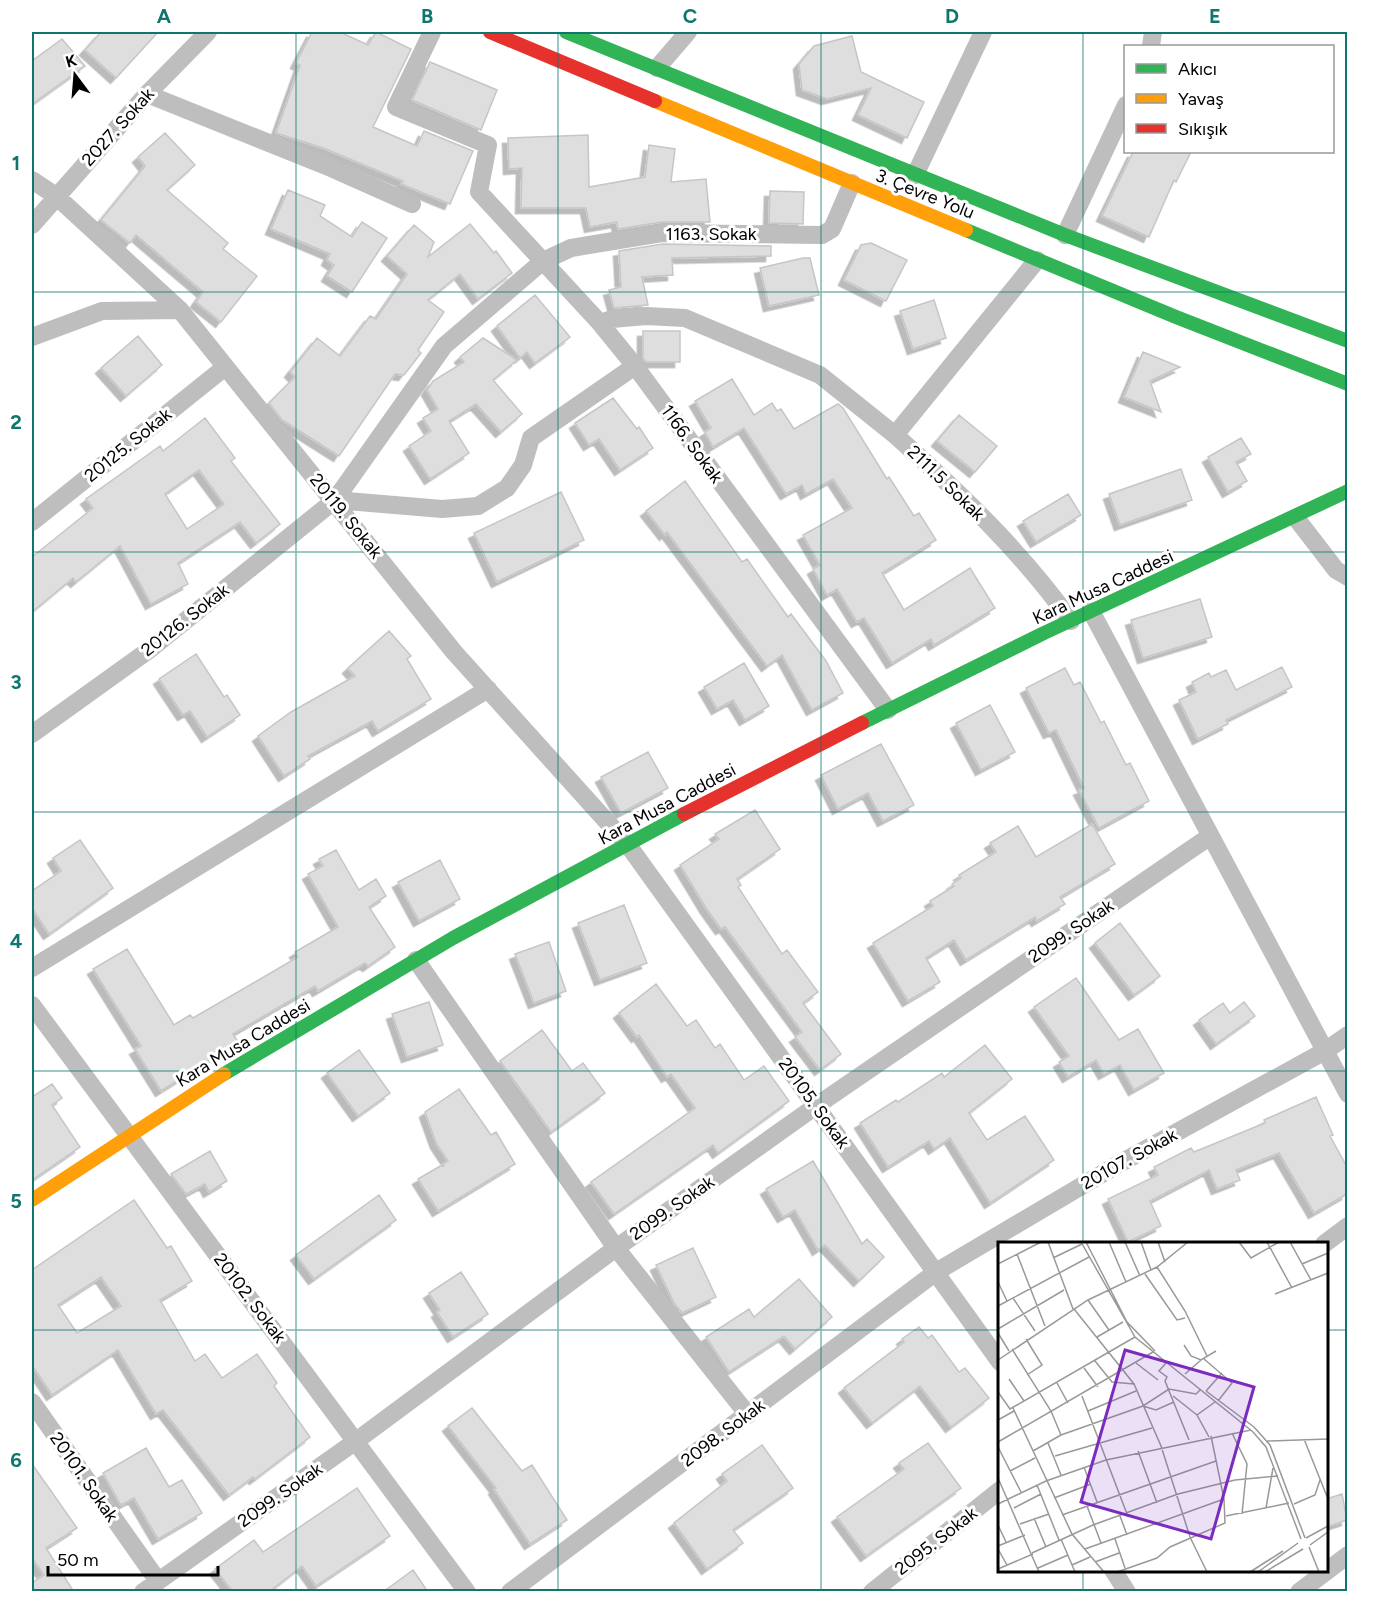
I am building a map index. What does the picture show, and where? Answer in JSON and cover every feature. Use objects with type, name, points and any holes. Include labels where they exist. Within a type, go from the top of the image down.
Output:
[{"type":"main road","name":"3. Çevre Yolu","points":[[490,32],[1037,260],[1347,384]]},
{"type":"main road","name":"3. Çevre Yolu","points":[[566,32],[1065,235],[1347,341]]},
{"type":"main road","name":"Kara Musa Caddesi","points":[[32,1200],[127,1134],[416,960],[628,845],[888,710],[1091,611],[1296,518],[1347,491]]},
{"type":"street","name":"2027. Sokak","points":[[32,225],[147,94],[208,32]]},
{"type":"street","name":"1166. Sokak","points":[[432,32],[396,107],[488,145],[480,192],[600,323],[635,366],[888,710]]},
{"type":"street","points":[[657,68],[688,32]]},
{"type":"street","points":[[915,175],[983,32]]},
{"type":"street","points":[[147,94],[331,168],[412,204]]},
{"type":"street","points":[[1065,235],[1124,107]]},
{"type":"street","name":"20119. Sokak","points":[[32,180],[56,196],[180,310],[224,368],[335,501],[454,652],[628,845]]},
{"type":"street","name":"1163. Sokak","points":[[335,501],[444,346],[543,261],[571,248],[662,233],[822,235],[832,229],[852,183]]},
{"type":"street","name":"2111.5 Sokak","points":[[1037,260],[895,435],[956,489],[1033,569],[1071,621]]},
{"type":"street","points":[[32,337],[102,311],[180,310]]},
{"type":"street","points":[[600,323],[612,319],[646,316],[685,318],[819,375],[895,435]]},
{"type":"street","points":[[335,501],[442,509],[478,506],[507,488],[523,465],[531,438],[635,366]]},
{"type":"street","name":"20125. Sokak","points":[[32,522],[224,368]]},
{"type":"street","name":"20126. Sokak","points":[[32,734],[149,650],[335,501]]},
{"type":"street","points":[[1296,518],[1336,570],[1347,577]]},
{"type":"street","points":[[1091,611],[1347,1094]]},
{"type":"street","points":[[32,968],[488,689]]},
{"type":"street","name":"2099. Sokak","points":[[150,1586],[356,1441],[616,1248],[816,1106],[1209,837]]},
{"type":"street","name":"20105. Sokak","points":[[628,845],[998,1361]]},
{"type":"street","points":[[416,960],[616,1248],[748,1415]]},
{"type":"street","name":"20102. Sokak","points":[[32,1005],[467,1592]]},
{"type":"street","name":"20107. Sokak","points":[[936,1272],[1116,1165],[1324,1051],[1347,1035]]},
{"type":"street","points":[[1327,1242],[1347,1226]]},
{"type":"street","name":"2098. Sokak","points":[[510,1592],[936,1272]]},
{"type":"street","name":"20101. Sokak","points":[[32,1402],[37,1423],[150,1586]]},
{"type":"street","name":"2095. Sokak","points":[[872,1592],[998,1491]]},
{"type":"street","points":[[1328,1570],[1347,1556]]},
{"type":"street","points":[[1114,1572],[1127,1592]]},
{"type":"street","points":[[1299,1592],[1326,1572]]},
{"type":"building","points":[[101,32],[158,32],[116,78],[85,50]]},
{"type":"building","points":[[312,32],[340,32],[368,45],[376,32],[411,49],[373,127],[417,146],[424,131],[473,151],[450,204],[401,184],[403,181],[323,148],[276,133],[300,65],[296,63]]},
{"type":"building","points":[[852,36],[861,72],[924,102],[907,138],[858,115],[871,88],[827,99],[802,90],[799,64],[814,46]]},
{"type":"building","points":[[62,39],[85,66],[32,104],[32,61]]},
{"type":"building","points":[[430,62],[497,90],[481,130],[412,100]]},
{"type":"building","points":[[165,133],[195,165],[167,190],[228,243],[223,249],[257,276],[221,322],[196,302],[203,292],[136,235],[130,243],[101,220],[145,166],[138,157]]},
{"type":"building","points":[[588,135],[589,187],[645,177],[649,145],[675,149],[671,182],[706,179],[710,222],[662,222],[618,229],[617,222],[590,227],[586,208],[521,208],[522,168],[509,169],[508,138]]},
{"type":"building","points":[[1133,153],[1190,153],[1176,182],[1174,180],[1149,237],[1102,216]]},
{"type":"building","points":[[288,190],[325,205],[320,216],[352,237],[362,222],[387,238],[352,292],[327,276],[334,265],[327,260],[330,254],[271,229]]},
{"type":"building","points":[[770,191],[804,192],[803,224],[769,223]]},
{"type":"building","points":[[470,224],[494,253],[496,251],[512,273],[478,299],[460,274],[428,300],[444,312],[418,350],[421,353],[404,375],[395,374],[339,456],[282,420],[269,403],[295,377],[290,372],[317,338],[340,356],[370,316],[376,319],[407,274],[387,256],[414,225],[434,242],[428,257]]},
{"type":"building","points":[[871,243],[907,260],[886,301],[844,280],[861,245]]},
{"type":"building","points":[[663,244],[771,246],[771,256],[672,258],[673,275],[642,277],[648,305],[614,308],[609,290],[621,287],[619,251]]},
{"type":"building","points":[[810,258],[819,295],[769,306],[760,268]]},
{"type":"building","points":[[535,295],[570,337],[535,363],[527,352],[520,358],[497,326]]},
{"type":"building","points":[[934,300],[946,338],[913,349],[900,311]]},
{"type":"building","points":[[643,331],[680,331],[680,362],[646,362],[643,358]]},
{"type":"building","points":[[138,336],[162,365],[126,396],[101,368]]},
{"type":"building","points":[[483,338],[517,360],[493,380],[522,414],[501,432],[476,404],[449,421],[469,453],[430,479],[409,446],[431,431],[423,418],[438,409],[427,390],[433,381],[464,362],[460,357]]},
{"type":"building","points":[[1143,352],[1180,367],[1150,381],[1161,412],[1124,397]]},
{"type":"building","points":[[732,379],[754,415],[772,403],[777,411],[781,409],[794,429],[838,404],[843,408],[887,479],[889,477],[914,516],[919,513],[936,540],[882,573],[904,610],[970,568],[995,608],[934,645],[931,639],[892,663],[864,618],[857,622],[837,589],[827,595],[813,569],[820,565],[803,535],[852,508],[833,479],[806,494],[802,485],[786,494],[744,428],[713,447],[705,432],[711,428],[695,401]]},
{"type":"building","points":[[613,398],[637,429],[639,427],[653,448],[620,470],[599,439],[589,445],[575,423]]},
{"type":"building","points":[[959,415],[997,446],[975,472],[937,441]]},
{"type":"building","points":[[205,418],[235,458],[231,461],[280,524],[256,543],[240,522],[178,563],[188,584],[151,604],[120,546],[76,582],[73,578],[32,612],[32,557],[93,508],[86,499],[160,446],[163,451]],"holes":[[[199,470],[224,504],[187,529],[165,494]]]},
{"type":"building","points":[[1241,438],[1251,454],[1236,462],[1247,481],[1228,492],[1208,457]]},
{"type":"building","points":[[1181,469],[1192,500],[1120,525],[1109,494]]},
{"type":"building","points":[[685,481],[742,562],[747,559],[788,617],[791,614],[826,661],[843,693],[812,710],[782,655],[767,666],[667,532],[665,535],[646,511]]},
{"type":"building","points":[[561,492],[584,540],[497,582],[474,533]]},
{"type":"building","points":[[1068,494],[1081,515],[1036,542],[1023,521]]},
{"type":"building","points":[[1200,599],[1212,637],[1143,658],[1131,620]]},
{"type":"building","points":[[389,631],[411,656],[407,659],[431,699],[378,731],[372,721],[308,756],[310,759],[284,776],[258,736],[291,712],[355,676],[348,668]]},
{"type":"building","points":[[196,654],[224,697],[227,695],[240,715],[207,737],[190,711],[183,715],[159,679]]},
{"type":"building","points":[[744,663],[769,706],[745,720],[733,700],[717,709],[704,687]]},
{"type":"building","points":[[1282,667],[1292,687],[1226,720],[1228,724],[1198,739],[1179,700],[1196,692],[1192,682],[1209,673],[1211,677],[1226,670],[1236,690]]},
{"type":"building","points":[[1065,668],[1074,685],[1080,682],[1101,723],[1104,721],[1126,765],[1130,763],[1149,801],[1099,828],[1079,790],[1084,788],[1056,730],[1049,733],[1026,688]]},
{"type":"building","points":[[990,705],[1015,752],[981,770],[956,723]]},
{"type":"building","points":[[881,744],[914,805],[883,821],[868,793],[838,809],[821,775]]},
{"type":"building","points":[[648,752],[668,788],[621,813],[601,777]]},
{"type":"building","points":[[755,810],[780,849],[737,879],[741,885],[738,887],[782,954],[787,950],[818,992],[803,1003],[841,1054],[820,1070],[795,1037],[802,1032],[725,927],[721,929],[680,865],[719,839],[715,834]]},
{"type":"building","points":[[1092,824],[1115,864],[1060,897],[1065,904],[1037,921],[1035,917],[966,960],[954,940],[926,958],[940,982],[908,1001],[873,943],[933,906],[930,901],[954,886],[952,884],[961,878],[959,875],[996,852],[990,843],[1018,826],[1036,857]]},
{"type":"building","points":[[80,840],[113,888],[49,934],[32,908],[32,891],[61,871],[53,858]]},
{"type":"building","points":[[336,850],[359,890],[376,879],[386,896],[369,907],[395,947],[368,966],[365,963],[318,991],[315,986],[233,1034],[238,1042],[161,1091],[135,1049],[141,1046],[93,969],[127,949],[174,1025],[190,1015],[193,1018],[298,957],[295,952],[338,927],[308,874],[323,866],[319,859]]},
{"type":"building","points":[[440,860],[460,899],[419,921],[398,882]]},
{"type":"building","points":[[624,905],[647,963],[600,980],[578,923]]},
{"type":"building","points":[[1120,923],[1160,976],[1134,995],[1095,943]]},
{"type":"building","points":[[549,942],[566,991],[534,1003],[515,954]]},
{"type":"building","points":[[1076,978],[1119,1040],[1138,1029],[1164,1073],[1134,1090],[1120,1065],[1104,1074],[1096,1060],[1068,1077],[1059,1062],[1069,1056],[1034,1007]]},
{"type":"building","points":[[656,984],[687,1026],[696,1020],[715,1048],[720,1044],[744,1080],[764,1066],[789,1101],[718,1153],[713,1145],[614,1214],[591,1182],[695,1108],[671,1074],[667,1077],[639,1035],[637,1037],[619,1013]]},
{"type":"building","points":[[429,1002],[443,1045],[407,1057],[392,1014]]},
{"type":"building","points":[[1244,1002],[1255,1016],[1216,1044],[1199,1020],[1223,1003],[1230,1013]]},
{"type":"building","points":[[542,1030],[572,1071],[583,1063],[605,1093],[551,1132],[500,1061]]},
{"type":"building","points":[[985,1045],[1012,1079],[969,1113],[987,1140],[1025,1116],[1054,1160],[990,1203],[950,1138],[934,1149],[929,1141],[888,1167],[860,1123],[896,1100],[898,1102],[942,1073],[944,1077]]},
{"type":"building","points":[[359,1050],[390,1093],[358,1116],[327,1073]]},
{"type":"building","points":[[52,1084],[62,1098],[52,1105],[80,1147],[32,1180],[32,1097]]},
{"type":"building","points":[[459,1089],[491,1135],[496,1132],[515,1164],[438,1211],[418,1179],[442,1165],[444,1167],[443,1164],[448,1161],[436,1143],[425,1112]]},
{"type":"building","points":[[1316,1097],[1333,1135],[1330,1136],[1347,1167],[1347,1194],[1314,1213],[1279,1153],[1236,1170],[1240,1180],[1217,1189],[1209,1170],[1150,1201],[1161,1226],[1128,1242],[1108,1199],[1158,1175],[1154,1167],[1191,1148],[1194,1152],[1265,1123],[1264,1120]]},
{"type":"building","points":[[210,1151],[227,1181],[209,1192],[205,1184],[186,1194],[171,1174]]},
{"type":"building","points":[[813,1161],[862,1244],[867,1239],[884,1257],[859,1281],[825,1245],[818,1250],[795,1210],[783,1217],[766,1189]]},
{"type":"building","points":[[379,1195],[396,1220],[314,1279],[296,1255]]},
{"type":"building","points":[[134,1200],[167,1248],[171,1246],[192,1281],[160,1300],[195,1361],[205,1354],[222,1378],[257,1354],[277,1383],[274,1386],[310,1437],[255,1479],[253,1477],[229,1495],[163,1410],[156,1414],[118,1350],[52,1395],[32,1365],[32,1270]],"holes":[[[101,1277],[121,1306],[77,1333],[58,1305]]]},
{"type":"building","points":[[693,1248],[716,1297],[682,1313],[674,1303],[656,1265]]},
{"type":"building","points":[[461,1272],[488,1314],[453,1337],[437,1312],[440,1310],[429,1293]]},
{"type":"building","points":[[799,1279],[832,1317],[795,1349],[784,1336],[729,1372],[706,1337],[749,1309],[754,1317]]},
{"type":"building","points":[[919,1327],[928,1338],[932,1335],[959,1372],[965,1368],[989,1398],[951,1427],[920,1386],[872,1423],[844,1388],[904,1342],[902,1339]]},
{"type":"building","points":[[472,1408],[522,1471],[532,1465],[567,1520],[530,1544],[494,1489],[496,1488],[448,1426]]},
{"type":"building","points":[[928,1443],[961,1488],[866,1556],[837,1517],[904,1469],[899,1463]]},
{"type":"building","points":[[762,1445],[793,1488],[733,1530],[743,1543],[707,1569],[674,1523],[727,1481],[722,1474]]},
{"type":"building","points":[[146,1448],[169,1487],[182,1480],[202,1513],[158,1539],[134,1498],[121,1505],[103,1473]]},
{"type":"building","points":[[32,1464],[77,1528],[46,1548],[74,1592],[32,1592],[32,1583],[44,1575],[32,1558]]},
{"type":"building","points":[[357,1488],[390,1536],[316,1586],[302,1566],[269,1592],[233,1592],[215,1569],[254,1540],[263,1552]]},
{"type":"building","points":[[1342,1494],[1347,1520],[1328,1526],[1328,1498]]},
{"type":"building","points":[[413,1570],[428,1592],[383,1592]]},
{"type":"traffic: fast","points":[[566,32],[1065,235],[1348,341]]},
{"type":"traffic: fast","points":[[966,230],[1176,317],[1348,384]]},
{"type":"traffic: fast","points":[[862,723],[1044,633],[1348,491]]},
{"type":"traffic: fast","points":[[224,1074],[453,938],[684,814]]},
{"type":"traffic: slow","points":[[655,101],[966,230]]},
{"type":"traffic: slow","points":[[32,1200],[224,1074]]},
{"type":"traffic: jam","points":[[490,32],[655,101]]},
{"type":"traffic: jam","points":[[684,814],[862,723]]}]
